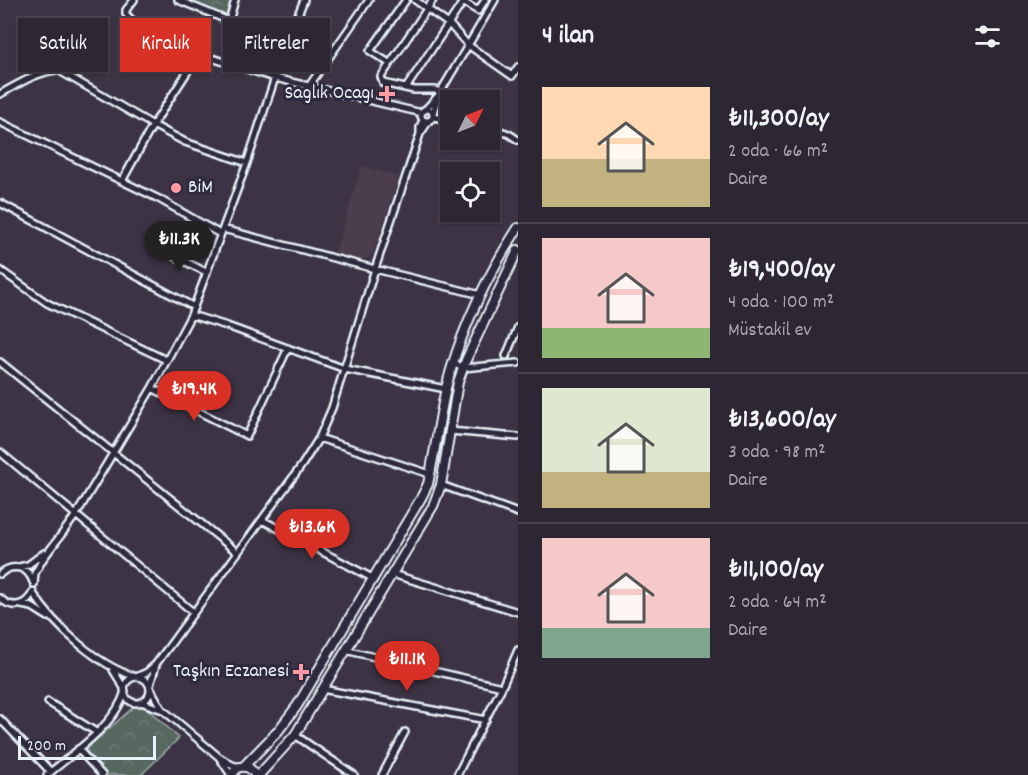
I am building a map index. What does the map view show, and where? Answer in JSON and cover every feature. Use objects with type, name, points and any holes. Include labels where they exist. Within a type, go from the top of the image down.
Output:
[{"type":"main road","points":[[231,775],[278,731],[297,706],[421,498],[430,474],[453,363],[481,295],[506,246],[518,228]]},
{"type":"main road","points":[[242,766],[251,769],[257,775],[295,735],[433,506],[441,484],[458,382],[518,250]]},
{"type":"street","points":[[129,18],[126,10],[134,0]]},
{"type":"street","points":[[178,0],[229,21],[235,0]]},
{"type":"street","points":[[19,605],[29,599],[33,593],[35,573],[76,515],[153,388],[191,315],[247,163],[286,44],[304,0]]},
{"type":"street","points":[[309,86],[369,0]]},
{"type":"street","points":[[389,63],[370,51],[406,0]]},
{"type":"street","points":[[415,0],[450,25],[468,45],[518,81]]},
{"type":"street","points":[[433,0],[381,77],[383,83],[406,88],[435,90],[439,94]]},
{"type":"street","points":[[406,88],[450,25],[462,1],[478,11],[485,0]]},
{"type":"street","points":[[425,121],[424,111],[439,94],[495,0]]},
{"type":"street","points":[[211,58],[275,78],[424,111],[430,110],[433,115],[440,117]]},
{"type":"street","points":[[512,76],[517,69]]},
{"type":"street","points":[[0,94],[37,75],[50,70],[58,70],[185,142],[247,163]]},
{"type":"street","points":[[122,181],[153,125],[187,72]]},
{"type":"street","points":[[119,709],[129,680],[147,672],[156,664],[302,465],[319,438],[345,369],[420,128],[433,115],[439,94]]},
{"type":"street","points":[[0,122],[159,199],[221,232],[481,295]]},
{"type":"street","points":[[500,131],[518,140]]},
{"type":"street","points":[[0,203],[194,307]]},
{"type":"street","points":[[162,250],[206,272]]},
{"type":"street","points":[[0,270],[47,303],[166,360]]},
{"type":"street","points":[[191,315],[345,369],[446,389]]},
{"type":"street","points":[[506,356],[518,327]]},
{"type":"street","points":[[153,388],[247,436],[288,348]]},
{"type":"street","points":[[0,362],[237,552]]},
{"type":"street","points":[[453,363],[463,368],[518,363]]},
{"type":"street","points":[[450,431],[518,437]]},
{"type":"street","points":[[319,438],[430,474]]},
{"type":"street","points":[[0,452],[193,612]]},
{"type":"street","points":[[441,484],[518,513]]},
{"type":"street","points":[[262,520],[374,579]]},
{"type":"street","points":[[0,566],[8,568],[28,565],[51,549]]},
{"type":"street","points":[[19,567],[29,573],[34,584]]},
{"type":"street","points":[[0,574],[8,568]]},
{"type":"street","points":[[392,574],[518,612]]},
{"type":"street","points":[[33,593],[42,608],[57,623],[112,669],[129,700],[162,709]]},
{"type":"street","points":[[0,598],[9,604],[32,607],[57,623]]},
{"type":"street","points":[[0,608],[9,604]]},
{"type":"street","points":[[345,650],[502,687]]},
{"type":"street","points":[[457,775],[486,720],[518,650]]},
{"type":"street","points":[[0,719],[49,773],[78,749],[119,709],[149,696],[156,664]]},
{"type":"street","points":[[112,669],[146,680],[162,709],[219,758],[232,765],[242,766]]},
{"type":"street","points":[[322,689],[486,720]]},
{"type":"street","points":[[48,702],[96,732]]},
{"type":"street","points":[[382,775],[405,732]]},
{"type":"street","points":[[295,735],[354,775]]},
{"type":"street","points":[[78,749],[102,775]]},
{"type":"street","points":[[219,758],[231,775]]},
{"type":"shaded area","points":[[362,166],[399,177],[372,255],[361,262],[335,252]]},
{"type":"green space","points":[[184,0],[232,0],[226,18]]},
{"type":"green space","points":[[138,703],[142,704],[179,738],[141,775],[107,775],[88,756],[87,748]]},
{"type":"place","name":"Saglık Ocagı","points":[[387,94]]},
{"type":"place","name":"BiM","points":[[176,188]]},
{"type":"place","name":"Taşkın Eczanesi","points":[[301,672]]}]
